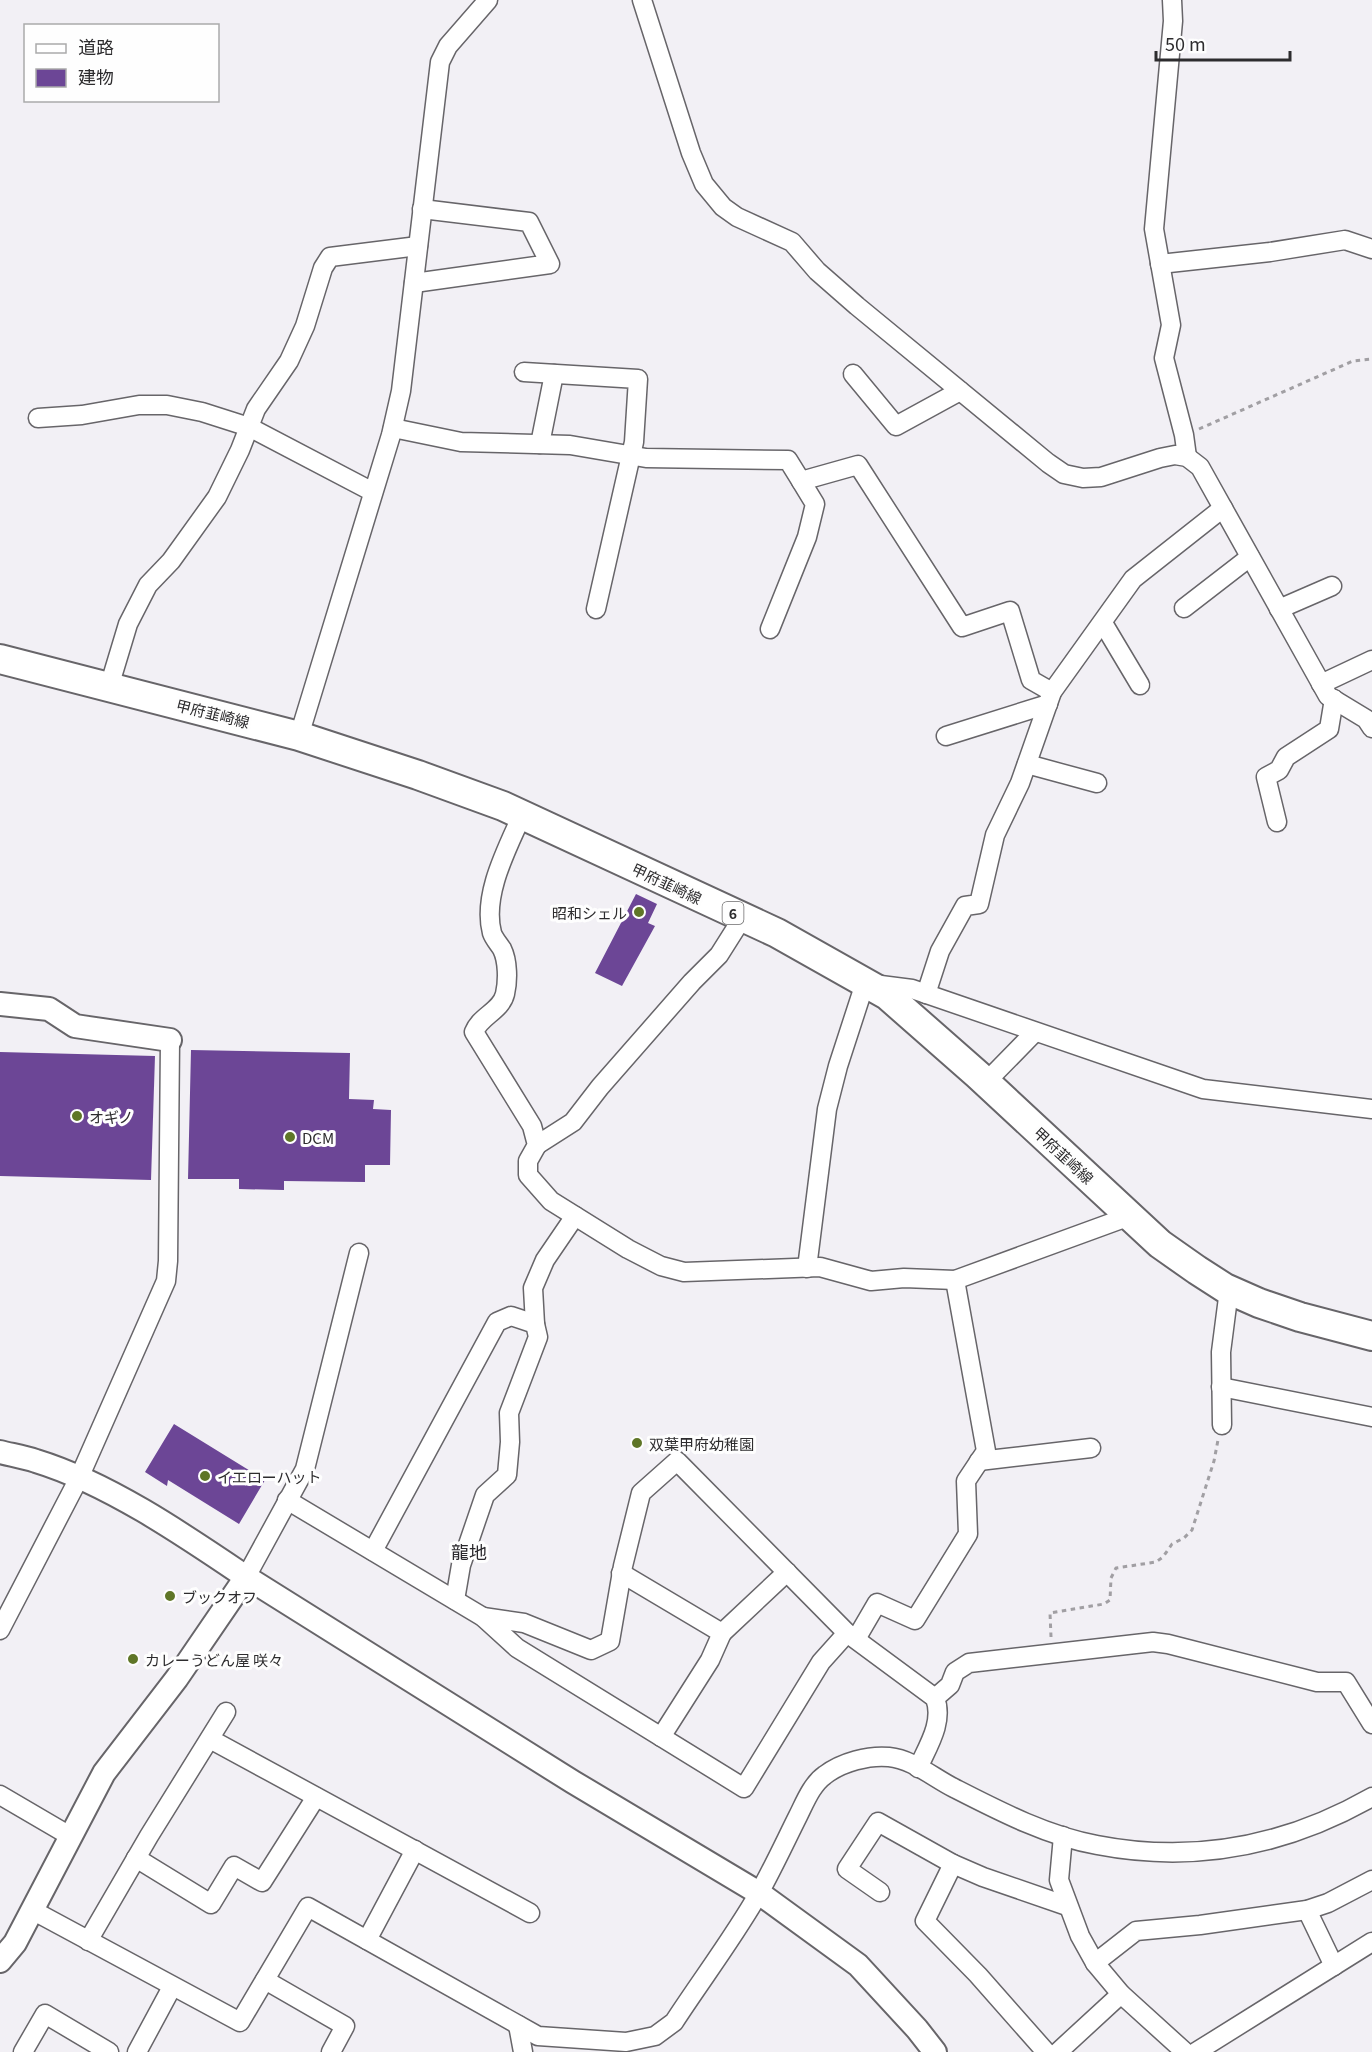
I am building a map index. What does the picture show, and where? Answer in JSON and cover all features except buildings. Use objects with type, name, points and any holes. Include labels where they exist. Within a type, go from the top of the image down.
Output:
[{"type":"main road","name":"甲府韮崎線","points":[[0,659],[299,735],[418,775],[522,815],[777,933],[887,995],[986,1082],[1160,1244],[1197,1270],[1229,1290],[1259,1303],[1300,1317],[1372,1336]]},
{"type":"street","points":[[299,735],[393,428],[401,391],[440,62],[448,46],[488,0]]},
{"type":"street","points":[[642,0],[691,153],[704,184],[723,207],[737,217],[792,242],[818,271],[960,391],[1064,474],[1083,478],[1101,477],[1160,458],[1175,455],[1187,457],[1200,468],[1328,696],[1366,719],[1372,728]]},
{"type":"street","points":[[1172,0],[1173,21],[1154,229],[1171,326],[1164,358],[1184,435],[1187,457]]},
{"type":"street","points":[[414,283],[550,264],[529,222],[422,209]]},
{"type":"street","points":[[1161,264],[1270,252],[1345,240],[1372,249]]},
{"type":"street","points":[[109,687],[128,624],[148,585],[171,561],[218,497],[256,409],[289,361],[305,326],[323,267],[330,257],[418,246]]},
{"type":"street","points":[[524,372],[638,379],[634,442],[596,609]]},
{"type":"street","points":[[540,444],[554,374]]},
{"type":"street","points":[[853,374],[897,426],[960,391]]},
{"type":"street","points":[[38,418],[82,415],[139,405],[167,405],[202,412],[249,427],[373,492]]},
{"type":"street","points":[[393,428],[461,442],[570,445],[646,458],[788,460],[815,504],[807,537],[770,629]]},
{"type":"street","points":[[801,481],[858,465],[962,627],[1010,611],[1031,680],[1050,698]]},
{"type":"street","points":[[926,994],[940,951],[965,906],[979,904],[995,835],[1020,783],[1050,698],[1133,579],[1223,508]]},
{"type":"street","points":[[1185,608],[1250,557]]},
{"type":"street","points":[[1279,609],[1332,586]]},
{"type":"street","points":[[1103,623],[1140,685]]},
{"type":"street","points":[[1322,684],[1372,660]]},
{"type":"street","points":[[946,736],[1050,698]]},
{"type":"street","points":[[1277,822],[1266,777],[1279,770],[1286,757],[1329,729],[1334,699]]},
{"type":"street","points":[[1027,764],[1097,783]]},
{"type":"street","points":[[522,815],[497,873],[490,916],[493,935],[503,951],[507,965],[505,995],[499,1006],[477,1024],[474,1032],[532,1126],[537,1145]]},
{"type":"street","points":[[743,917],[719,955],[692,982],[600,1087],[573,1122],[537,1145],[528,1161],[528,1175],[551,1201],[628,1249],[661,1266],[684,1272],[820,1267],[871,1281],[904,1278],[955,1280],[1130,1216]]},
{"type":"street","points":[[807,1268],[827,1109],[838,1066],[865,983],[912,989],[1203,1089],[1372,1109]]},
{"type":"street","points":[[0,1004],[50,1009],[75,1026],[170,1040],[166,1281],[79,1478],[0,1630]]},
{"type":"street","points":[[986,1082],[1035,1032]]},
{"type":"street","points":[[455,1600],[461,1565],[485,1495],[507,1475],[510,1442],[509,1413],[538,1337],[533,1288],[545,1260],[574,1216]]},
{"type":"street","points":[[0,1961],[15,1943],[104,1773],[177,1678],[246,1577],[305,1469],[358,1253]]},
{"type":"street","points":[[287,1500],[483,1617],[517,1648],[744,1788],[821,1662],[851,1636],[877,1603],[915,1620],[968,1534],[966,1481],[986,1451],[955,1280]]},
{"type":"street","points":[[1222,1425],[1221,1352],[1229,1290]]},
{"type":"street","points":[[373,1551],[497,1322],[511,1316],[535,1324]]},
{"type":"street","points":[[1221,1387],[1372,1418]]},
{"type":"street","points":[[979,1461],[1091,1448]]},
{"type":"street","points":[[0,1452],[37,1461],[79,1478],[134,1506],[573,1782],[759,1893],[858,1965],[935,2052]]},
{"type":"street","points":[[483,1617],[524,1623],[591,1650],[610,1641],[621,1573],[641,1493],[677,1461],[851,1636],[935,1698],[939,1709],[935,1731],[918,1768]]},
{"type":"street","points":[[661,1737],[710,1660],[722,1633],[787,1572]]},
{"type":"street","points":[[621,1573],[722,1633]]},
{"type":"street","points":[[935,1698],[950,1685],[955,1672],[969,1663],[1153,1642],[1317,1682],[1346,1682],[1372,1724]]},
{"type":"street","points":[[88,1941],[226,1712]]},
{"type":"street","points":[[210,1739],[530,1913]]},
{"type":"street","points":[[32,1910],[240,2022],[308,1907],[538,2036],[626,2042],[655,2036],[674,2022],[759,1893],[810,1792],[823,1776],[840,1766],[875,1757],[891,1757],[918,1768],[987,1805],[1063,1836],[1096,1845],[1188,1854],[1243,1846],[1292,1834],[1372,1797]]},
{"type":"street","points":[[0,1795],[70,1836]]},
{"type":"street","points":[[136,1858],[211,1904],[234,1866],[262,1882],[316,1797]]},
{"type":"street","points":[[879,1892],[847,1869],[878,1822],[953,1864],[982,1877],[1067,1906]]},
{"type":"street","points":[[1063,1836],[1059,1880],[1080,1936],[1095,1963],[1121,1994],[1185,2052]]},
{"type":"street","points":[[367,1940],[415,1850]]},
{"type":"street","points":[[953,1864],[925,1921],[978,1975],[1046,2052]]},
{"type":"street","points":[[1095,1963],[1136,1931],[1200,1925],[1307,1910],[1329,1903],[1372,1880]]},
{"type":"street","points":[[1307,1910],[1334,1966]]},
{"type":"street","points":[[1196,2052],[1372,1942]]},
{"type":"street","points":[[265,1980],[345,2026],[331,2052]]},
{"type":"street","points":[[137,2052],[172,1987]]},
{"type":"street","points":[[1058,2052],[1121,1994]]},
{"type":"street","points":[[23,2052],[45,2014],[109,2052]]},
{"type":"street","points":[[518,2025],[523,2052]]},
{"type":"path","points":[[1184,435],[1353,361],[1372,359]]},
{"type":"path","points":[[1052,1654],[1050,1613],[1104,1604],[1110,1600],[1111,1578],[1116,1568],[1156,1562],[1163,1557],[1172,1544],[1184,1538],[1191,1530],[1214,1461],[1222,1425]]},
{"type":"place","name":"昭和シェル","points":[[639,912]]},
{"type":"place","name":"オギノ","points":[[77,1116]]},
{"type":"place","name":"DCM","points":[[290,1137]]},
{"type":"place","name":"双葉甲府幼稚園","points":[[637,1443]]},
{"type":"place","name":"イエローハット","points":[[205,1476]]},
{"type":"place","name":"ブックオフ","points":[[170,1596]]},
{"type":"place","name":"カレーうどん屋 咲々","points":[[133,1659]]},
{"type":"district","name":"龍地","points":[[469,1551]]}]
